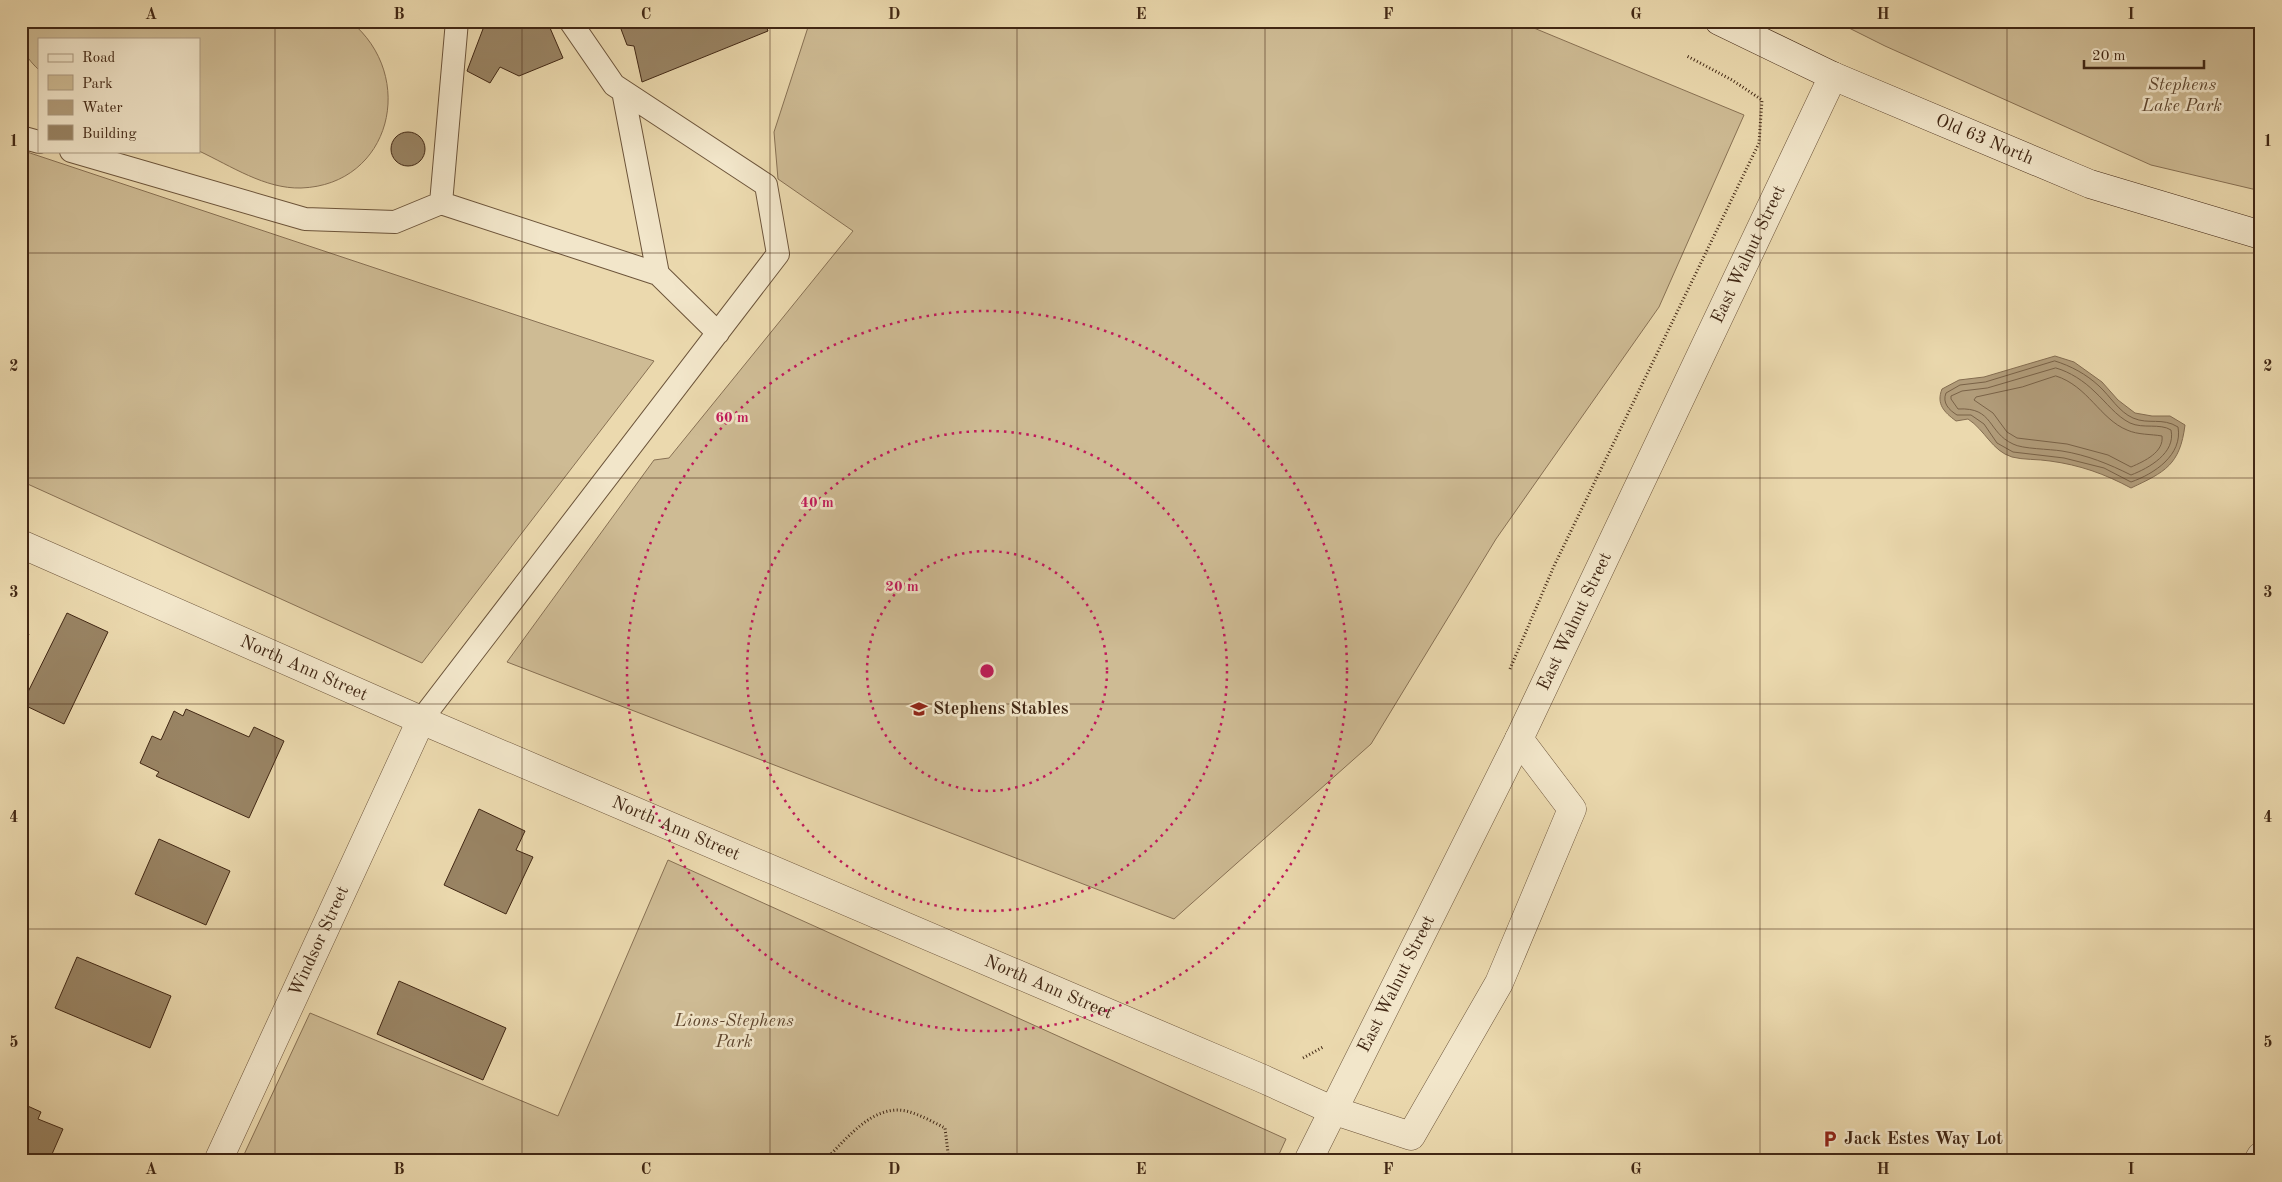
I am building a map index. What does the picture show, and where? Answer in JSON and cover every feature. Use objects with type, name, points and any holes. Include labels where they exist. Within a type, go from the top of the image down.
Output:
[{"type":"street","name":"Old 63 North","points":[[1719,21],[1832,76],[2090,184],[2261,235]]},
{"type":"street","name":"East Walnut Street","points":[[1308,1161],[1520,739],[1832,76]]},
{"type":"street","name":"North Ann Street","points":[[21,544],[421,720],[1332,1110],[1411,1136],[1498,983],[1572,809],[1520,739]]},
{"type":"street","name":"Windsor Street","points":[[218,1161],[421,720]]},
{"type":"street","points":[[2258,1161],[2261,1156]]},
{"type":"lane","points":[[442,203],[457,21]]},
{"type":"lane","points":[[421,720],[778,254],[766,185],[614,85],[570,21]]},
{"type":"lane","points":[[623,91],[658,274]]},
{"type":"lane","points":[[21,137],[38,142]]},
{"type":"lane","points":[[74,152],[305,219],[395,222],[442,203],[658,274],[718,333]]},
{"type":"path","points":[[1507,678],[1554,566],[1759,143],[1762,100],[1732,80],[1687,56]]},
{"type":"path","points":[[1301,1060],[1322,1048],[1327,1040]]},
{"type":"path","points":[[824,1161],[860,1126],[884,1111],[906,1111],[945,1128],[949,1161]]},
{"type":"green space","points":[[21,21],[350,21],[371,44],[384,70],[388,97],[385,124],[374,148],[356,168],[332,182],[301,188],[274,185],[248,176],[200,152],[200,38],[38,38],[38,69],[25,53],[21,36]]},
{"type":"green space","points":[[810,21],[1517,21],[1744,115],[1659,307],[1496,539],[1371,744],[1174,919],[507,662],[654,460],[669,458],[853,231],[778,179],[774,132]]},
{"type":"green space","name":"Stephens Lake Park","points":[[1835,21],[2261,21],[2261,191],[2151,165],[1885,46]]},
{"type":"green space","points":[[21,150],[654,361],[422,663],[21,481]]},
{"type":"green space","name":"Lions-Stephens Park","points":[[668,860],[1286,1139],[1276,1161],[241,1161],[310,1013],[558,1116]]},
{"type":"water","points":[[2055,356],[2074,362],[2102,382],[2118,400],[2135,413],[2152,416],[2170,416],[2185,425],[2183,439],[2175,458],[2169,466],[2162,472],[2131,488],[2112,478],[2082,468],[2050,461],[2016,458],[2005,454],[1968,419],[1956,421],[1942,407],[1940,394],[1942,389],[1959,380],[1984,377]]},
{"type":"building","points":[[486,21],[509,21],[515,24],[524,21],[547,21],[563,58],[519,76],[500,67],[490,83],[467,71]]},
{"type":"building","points":[[618,21],[764,21],[768,31],[642,82],[634,46],[627,45]]},
{"type":"building","points":[[408,132],[415,133],[420,137],[424,142],[424,156],[420,161],[415,165],[408,166],[401,165],[396,161],[392,156],[391,149],[392,142],[396,137],[401,133]]},
{"type":"building","points":[[67,613],[108,632],[64,724],[22,704]]},
{"type":"building","points":[[21,630],[29,634],[21,650]]},
{"type":"building","points":[[186,709],[249,737],[254,727],[284,741],[249,818],[156,776],[159,772],[140,763],[152,736],[161,740],[174,711],[183,716]]},
{"type":"building","points":[[479,809],[525,831],[516,850],[533,857],[506,914],[444,885]]},
{"type":"building","points":[[159,839],[230,871],[206,925],[135,894]]},
{"type":"building","points":[[77,957],[171,996],[150,1048],[55,1008]]},
{"type":"building","points":[[399,981],[506,1028],[483,1080],[377,1034]]},
{"type":"building","points":[[21,1103],[41,1112],[38,1119],[63,1129],[49,1161],[21,1161]]},
{"type":"place","name":"Stephens Stables","points":[[919,709]]},
{"type":"place","name":"Jack Estes Way Lot","points":[[1830,1139]]}]
